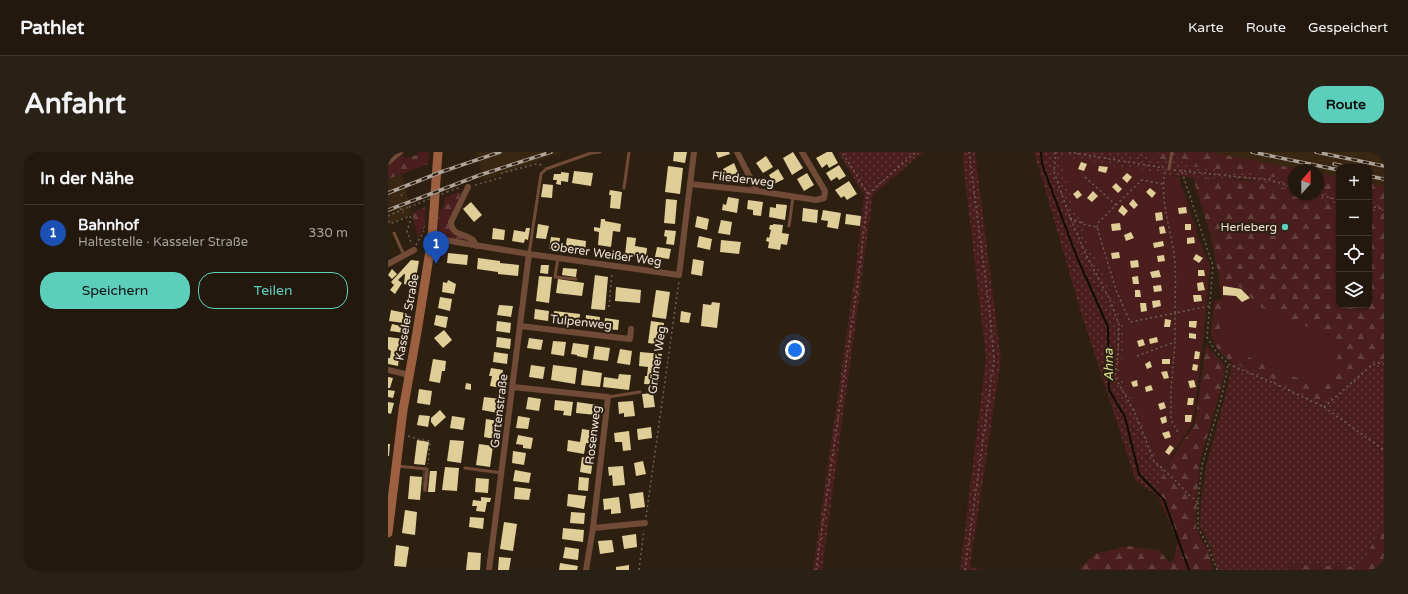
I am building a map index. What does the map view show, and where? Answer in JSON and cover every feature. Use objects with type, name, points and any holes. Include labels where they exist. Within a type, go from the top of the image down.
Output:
[{"type":"main road","name":"Kasseler Straße","points":[[388,533],[409,375],[432,238],[438,152]]},
{"type":"street","points":[[388,162],[400,152]]},
{"type":"street","points":[[679,275],[694,152]]},
{"type":"street","points":[[737,152],[758,191]]},
{"type":"street","name":"Fliederweg","points":[[690,184],[758,191],[793,198],[816,200],[824,198],[825,191],[802,152]]},
{"type":"street","points":[[468,187],[451,222],[451,226],[454,231],[472,240],[477,246]]},
{"type":"street","name":"Oberer Weißer Weg","points":[[432,238],[529,254],[679,275]]},
{"type":"street","points":[[388,264],[414,250]]},
{"type":"street","name":"Gartenstraße","points":[[489,570],[529,254]]},
{"type":"street","name":"Tulpenweg","points":[[520,326],[630,339],[631,329]]},
{"type":"street","points":[[388,370],[409,375]]},
{"type":"street","name":"Rosenweg","points":[[513,387],[608,397],[593,528],[586,570]]},
{"type":"street","points":[[593,528],[645,523]]},
{"type":"lane","points":[[529,254],[541,174],[546,168],[600,152]]},
{"type":"lane","points":[[624,188],[629,152]]},
{"type":"lane","points":[[1169,169],[1172,152]]},
{"type":"lane","points":[[790,226],[793,198]]},
{"type":"lane","points":[[394,233],[404,255]]},
{"type":"lane","points":[[558,258],[555,277],[576,279]]},
{"type":"lane","points":[[608,397],[640,392]]},
{"type":"lane","points":[[397,466],[428,469],[425,490]]},
{"type":"lane","points":[[465,468],[502,473]]},
{"type":"path","points":[[816,570],[859,274],[868,194],[842,152]]},
{"type":"path","points":[[868,194],[916,152]]},
{"type":"path","points":[[965,570],[994,360],[990,315],[969,152]]},
{"type":"path","points":[[1056,152],[1054,172],[1070,218],[1085,253],[1110,300],[1119,325],[1118,354],[1115,377],[1134,411],[1154,461],[1198,502]]},
{"type":"path","points":[[1069,152],[1182,172],[1270,180],[1288,185]]},
{"type":"path","points":[[388,216],[463,186],[468,187],[500,178],[502,174],[536,164],[542,165],[546,168]]},
{"type":"path","points":[[1182,172],[1213,266],[1207,337],[1214,349],[1228,364],[1276,384],[1324,407],[1384,450]]},
{"type":"path","points":[[1164,176],[1164,204],[1175,263],[1175,342],[1171,392],[1171,420],[1179,434]]},
{"type":"path","points":[[1084,177],[1116,205]]},
{"type":"path","points":[[1163,184],[1142,180],[1098,223],[1097,227],[1116,290],[1130,322],[1210,306]]},
{"type":"path","points":[[402,196],[401,194],[404,193]]},
{"type":"path","points":[[1324,196],[1336,199]]},
{"type":"path","points":[[1372,207],[1384,209]]},
{"type":"path","points":[[400,208],[403,213]]},
{"type":"path","points":[[388,222],[391,221],[392,223],[410,216],[411,219],[407,231],[414,250]]},
{"type":"path","points":[[1070,218],[1086,225],[1097,227]]},
{"type":"path","points":[[414,250],[425,229]]},
{"type":"path","points":[[609,307],[613,266]]},
{"type":"path","name":"Grüner Weg","points":[[639,570],[679,275]]},
{"type":"path","points":[[1137,356],[1175,342]]},
{"type":"path","points":[[1324,407],[1372,365],[1379,363],[1384,364]]},
{"type":"path","points":[[1217,570],[1207,544],[1198,528],[1198,502],[1202,465],[1224,387],[1228,364]]},
{"type":"path","points":[[401,434],[430,441],[428,469]]},
{"type":"shaded area","points":[[476,152],[563,152],[484,180]]},
{"type":"shaded area","points":[[1210,152],[1384,153],[1384,186],[1372,184],[1372,164],[1336,164],[1336,176],[1324,174],[1324,164],[1288,164],[1288,167]]},
{"type":"shaded area","points":[[401,173],[412,213],[388,225],[388,179]]},
{"type":"shaded area","points":[[423,470],[430,471],[428,492],[421,491]]},
{"type":"green space","points":[[418,152],[429,152],[428,164],[388,179],[388,166],[402,155],[405,158],[417,155]]},
{"type":"green space","points":[[838,152],[923,152],[873,195],[822,570],[813,570],[855,274],[864,195]]},
{"type":"green space","points":[[963,152],[975,152],[1001,359],[970,567],[983,570],[960,570],[986,358],[963,163]]},
{"type":"green space","points":[[1034,152],[1120,152],[1165,160],[1167,152],[1178,152],[1178,159],[1288,181],[1288,189],[1244,179],[1193,178],[1172,175],[1086,222],[1083,233],[1103,271],[1125,329],[1121,375],[1158,460],[1165,466],[1157,495],[1136,481],[1083,319]]},
{"type":"green space","points":[[1120,152],[1167,152],[1166,160]]},
{"type":"green space","points":[[1178,152],[1210,152],[1288,167],[1288,181],[1265,175],[1187,166],[1178,159]]},
{"type":"green space","points":[[1065,157],[1179,177],[1201,245],[1210,266],[1204,334],[1193,423],[1165,466],[1158,460],[1121,375],[1125,329],[1103,271],[1083,233],[1086,222],[1076,214],[1061,163]]},
{"type":"green space","points":[[1324,174],[1336,176],[1336,195],[1324,192]]},
{"type":"green space","points":[[1193,178],[1244,180],[1269,184],[1288,189],[1288,200],[1318,200],[1336,204],[1336,308],[1372,308],[1372,211],[1384,213],[1384,360],[1369,359],[1348,383],[1323,403],[1257,371],[1231,362],[1220,352],[1213,342],[1211,333],[1214,301],[1223,299],[1220,333],[1224,343],[1235,351],[1323,389],[1343,344],[1255,305],[1247,291],[1219,277],[1210,234]]},
{"type":"green space","points":[[1372,184],[1384,186],[1384,204],[1372,202]]},
{"type":"green space","points":[[460,191],[459,200],[449,220],[449,227],[452,233],[471,242],[448,238],[438,232],[439,212],[444,205],[444,198]]},
{"type":"green space","points":[[1324,192],[1336,195],[1336,204],[1318,200],[1324,200]]},
{"type":"green space","points":[[1372,202],[1384,204],[1384,213],[1372,211]]},
{"type":"green space","points":[[425,207],[425,227],[418,238],[412,213]]},
{"type":"green space","points":[[1219,277],[1247,291],[1255,305],[1342,341],[1343,344],[1323,389],[1235,351],[1223,343],[1220,333],[1223,299],[1219,285]]},
{"type":"green space","points":[[1206,345],[1225,365],[1224,378],[1200,461],[1197,497],[1196,528],[1209,552],[1213,570],[1078,570],[1095,554],[1127,546],[1159,550],[1169,563],[1174,559],[1178,541],[1157,495],[1165,468],[1195,424]]},
{"type":"green space","points":[[1369,359],[1384,360],[1384,520],[1361,567],[1297,565],[1291,562],[1289,570],[1218,570],[1208,541],[1200,527],[1201,502],[1206,467],[1225,396],[1231,369],[1231,362],[1257,371],[1323,403],[1348,383]]},
{"type":"green space","points":[[1384,520],[1384,570],[1289,570],[1291,562],[1297,565],[1361,567]]},
{"type":"building","points":[[674,152],[687,152],[685,163],[673,161]]},
{"type":"building","points":[[716,152],[729,152],[730,154],[718,158]]},
{"type":"building","points":[[793,152],[803,168],[792,175],[783,158]]},
{"type":"building","points":[[827,152],[832,152],[838,163],[829,168],[827,164],[822,168],[816,158]]},
{"type":"building","points":[[766,156],[773,167],[763,173],[756,163]]},
{"type":"building","points":[[1081,162],[1087,164],[1084,171],[1078,169]]},
{"type":"building","points":[[734,163],[739,175],[728,180],[723,169]]},
{"type":"building","points":[[839,165],[846,176],[839,180],[837,177],[831,181],[826,173]]},
{"type":"building","points":[[668,166],[683,168],[680,194],[665,192]]},
{"type":"building","points":[[1099,166],[1108,167],[1106,173],[1098,171]]},
{"type":"building","points":[[778,169],[784,179],[774,184],[769,175]]},
{"type":"building","points":[[574,171],[593,173],[591,186],[572,183]]},
{"type":"building","points":[[561,172],[569,173],[568,182],[561,181],[561,185],[556,184],[557,180],[553,180],[554,174],[561,174]]},
{"type":"building","points":[[807,173],[814,185],[804,191],[797,179]]},
{"type":"building","points":[[1127,173],[1132,177],[1127,183],[1122,178]]},
{"type":"building","points":[[849,181],[857,194],[847,200],[844,196],[841,198],[835,190]]},
{"type":"building","points":[[1116,183],[1122,189],[1118,193],[1112,187]]},
{"type":"building","points":[[543,184],[553,185],[552,198],[541,197]]},
{"type":"building","points":[[1150,188],[1156,193],[1152,198],[1146,192]]},
{"type":"building","points":[[610,190],[622,192],[620,209],[610,208]]},
{"type":"building","points":[[1078,190],[1082,195],[1077,199],[1073,194]]},
{"type":"building","points":[[1093,191],[1098,196],[1092,202],[1087,198]]},
{"type":"building","points":[[728,197],[739,199],[737,213],[722,210],[723,204],[726,205]]},
{"type":"building","points":[[666,199],[677,200],[675,224],[664,223]]},
{"type":"building","points":[[1133,199],[1138,205],[1134,209],[1129,204]]},
{"type":"building","points":[[748,200],[763,202],[761,216],[753,215],[753,210],[747,209]]},
{"type":"building","points":[[471,202],[482,215],[474,222],[463,209]]},
{"type":"building","points":[[776,204],[787,205],[785,220],[769,217],[770,207],[776,208]]},
{"type":"building","points":[[1122,205],[1128,211],[1124,216],[1118,211]]},
{"type":"building","points":[[1186,207],[1187,213],[1179,214],[1178,208]]},
{"type":"building","points":[[803,208],[818,210],[817,223],[802,221]]},
{"type":"building","points":[[823,210],[841,213],[838,229],[827,227],[828,221],[821,220]]},
{"type":"building","points":[[1162,212],[1163,220],[1156,221],[1155,213]]},
{"type":"building","points":[[846,214],[861,216],[860,226],[845,224]]},
{"type":"building","points":[[697,216],[709,219],[707,230],[695,227]]},
{"type":"building","points":[[601,219],[621,224],[620,232],[613,231],[611,247],[598,245],[599,232],[594,231],[594,227],[600,228]]},
{"type":"building","points":[[721,220],[732,222],[730,235],[718,233]]},
{"type":"building","points":[[1120,223],[1121,230],[1112,231],[1111,224]]},
{"type":"building","points":[[538,224],[549,226],[546,239],[536,238]]},
{"type":"building","points":[[1185,224],[1191,224],[1191,230],[1185,230]]},
{"type":"building","points":[[770,225],[783,225],[782,233],[789,234],[787,245],[781,244],[780,250],[768,248],[769,242],[766,241],[767,237],[769,238],[771,230],[769,229]]},
{"type":"building","points":[[1164,226],[1166,233],[1160,234],[1159,227]]},
{"type":"building","points":[[493,228],[505,230],[504,240],[492,239]]},
{"type":"building","points":[[526,228],[530,228],[528,240],[525,239],[524,243],[512,241],[514,230],[525,232]]},
{"type":"building","points":[[665,230],[676,231],[674,245],[666,244],[667,237],[664,236]]},
{"type":"building","points":[[1131,232],[1134,238],[1126,241],[1124,235]]},
{"type":"building","points":[[699,236],[712,239],[710,250],[697,247]]},
{"type":"building","points":[[551,237],[560,238],[558,250],[549,249]]},
{"type":"building","points":[[627,237],[636,238],[635,246],[647,248],[646,258],[625,255]]},
{"type":"building","points":[[1194,237],[1195,243],[1187,244],[1187,238]]},
{"type":"building","points":[[567,238],[586,241],[585,253],[565,250]]},
{"type":"building","points":[[721,240],[741,242],[739,254],[720,252]]},
{"type":"building","points":[[1163,241],[1164,246],[1154,248],[1153,243]]},
{"type":"building","points":[[657,247],[671,249],[669,259],[655,257]]},
{"type":"building","points":[[1119,252],[1120,258],[1112,259],[1111,253]]},
{"type":"building","points":[[448,253],[468,255],[467,265],[447,263]]},
{"type":"building","points":[[1196,254],[1203,258],[1199,263],[1193,259]]},
{"type":"building","points":[[1164,255],[1165,261],[1158,262],[1157,256]]},
{"type":"building","points":[[478,258],[500,261],[500,263],[519,265],[518,276],[498,274],[498,272],[477,269]]},
{"type":"building","points":[[693,259],[704,261],[702,276],[691,274]]},
{"type":"building","points":[[411,260],[419,261],[415,283],[410,282],[409,285],[404,284],[404,274],[398,280],[402,283],[395,294],[390,290],[394,285],[391,282]]},
{"type":"building","points":[[1138,260],[1139,267],[1131,268],[1130,261]]},
{"type":"building","points":[[541,265],[549,265],[548,274],[540,273]]},
{"type":"building","points":[[563,268],[577,269],[576,277],[562,275]]},
{"type":"building","points":[[392,269],[397,274],[392,279],[388,275]]},
{"type":"building","points":[[1159,270],[1161,277],[1152,278],[1150,272]]},
{"type":"building","points":[[1198,270],[1204,270],[1205,276],[1198,276]]},
{"type":"building","points":[[595,275],[608,277],[605,310],[591,309]]},
{"type":"building","points":[[539,276],[552,277],[549,303],[536,301]]},
{"type":"building","points":[[1138,276],[1139,284],[1133,284],[1132,277]]},
{"type":"building","points":[[558,279],[584,283],[582,296],[556,293]]},
{"type":"building","points":[[448,280],[456,284],[454,294],[442,292],[443,282],[447,283]]},
{"type":"building","points":[[1203,282],[1205,290],[1198,291],[1197,283]]},
{"type":"building","points":[[1161,285],[1162,291],[1154,292],[1153,286]]},
{"type":"building","points":[[1223,286],[1241,289],[1250,298],[1242,302],[1236,296],[1223,295]]},
{"type":"building","points":[[616,287],[641,290],[640,303],[615,301]]},
{"type":"building","points":[[656,290],[670,292],[666,319],[652,317]]},
{"type":"building","points":[[1135,290],[1140,290],[1141,297],[1135,297]]},
{"type":"building","points":[[1193,295],[1201,295],[1202,301],[1194,302]]},
{"type":"building","points":[[440,297],[452,299],[450,311],[438,308]]},
{"type":"building","points":[[1160,300],[1161,306],[1153,308],[1152,301]]},
{"type":"building","points":[[712,302],[720,303],[717,328],[701,326],[703,304],[711,305]]},
{"type":"building","points":[[1140,303],[1146,303],[1147,311],[1141,312]]},
{"type":"building","points":[[499,305],[513,306],[511,317],[497,315]]},
{"type":"building","points":[[535,309],[549,311],[548,321],[534,319]]},
{"type":"building","points":[[391,310],[405,313],[403,323],[389,321]]},
{"type":"building","points":[[554,311],[580,314],[579,325],[553,322]]},
{"type":"building","points":[[681,311],[691,313],[689,323],[680,322]]},
{"type":"building","points":[[436,315],[448,317],[446,328],[434,325]]},
{"type":"building","points":[[586,315],[600,317],[599,327],[585,325]]},
{"type":"building","points":[[605,318],[619,320],[618,330],[604,329]]},
{"type":"building","points":[[1165,319],[1171,320],[1170,327],[1164,327]]},
{"type":"building","points":[[497,321],[511,323],[510,333],[496,331]]},
{"type":"building","points":[[651,321],[664,323],[662,345],[648,343]]},
{"type":"building","points":[[1189,321],[1197,321],[1196,328],[1189,327]]},
{"type":"building","points":[[392,324],[405,327],[404,333],[390,331]]},
{"type":"building","points":[[444,330],[452,340],[443,348],[434,338]]},
{"type":"building","points":[[1189,333],[1196,334],[1196,339],[1189,338]]},
{"type":"building","points":[[388,337],[404,339],[398,366],[388,364],[388,358],[390,358],[391,351],[388,349]]},
{"type":"building","points":[[497,337],[511,339],[510,349],[496,347]]},
{"type":"building","points":[[1157,337],[1158,342],[1150,344],[1149,339]]},
{"type":"building","points":[[529,338],[543,340],[541,350],[527,348]]},
{"type":"building","points":[[1143,339],[1145,345],[1139,347],[1137,341]]},
{"type":"building","points":[[553,341],[566,342],[564,356],[551,354]]},
{"type":"building","points":[[573,343],[589,345],[587,358],[571,354]]},
{"type":"building","points":[[595,346],[610,348],[608,361],[593,359]]},
{"type":"building","points":[[620,349],[632,351],[630,365],[617,363]]},
{"type":"building","points":[[1195,351],[1200,352],[1199,359],[1194,359]]},
{"type":"building","points":[[494,352],[508,354],[507,364],[493,362]]},
{"type":"building","points":[[640,352],[662,354],[658,385],[644,384],[648,367],[639,366]]},
{"type":"building","points":[[433,359],[446,361],[445,371],[442,371],[440,383],[429,381]]},
{"type":"building","points":[[1162,359],[1170,359],[1170,364],[1162,364]]},
{"type":"building","points":[[1150,361],[1152,367],[1147,369],[1145,364]]},
{"type":"building","points":[[1193,364],[1198,365],[1197,371],[1192,370]]},
{"type":"building","points":[[531,365],[545,367],[543,379],[529,377]]},
{"type":"building","points":[[553,365],[577,368],[575,384],[551,380]]},
{"type":"building","points":[[491,368],[503,370],[501,388],[490,386],[492,376],[489,376]]},
{"type":"building","points":[[583,370],[602,373],[600,387],[581,385]]},
{"type":"building","points":[[1167,371],[1169,378],[1164,379],[1161,372]]},
{"type":"building","points":[[619,374],[631,375],[629,390],[603,387],[604,377],[618,379]]},
{"type":"building","points":[[388,377],[393,378],[390,388],[388,388]]},
{"type":"building","points":[[1137,380],[1138,386],[1133,387],[1131,382]]},
{"type":"building","points":[[1194,380],[1196,387],[1190,388],[1188,381]]},
{"type":"building","points":[[466,383],[471,384],[471,390],[465,389]]},
{"type":"building","points":[[1151,385],[1153,390],[1146,392],[1145,387]]},
{"type":"building","points":[[419,389],[432,391],[430,405],[417,403]]},
{"type":"building","points":[[388,390],[395,391],[393,398],[388,397]]},
{"type":"building","points":[[653,393],[655,407],[644,408],[642,394]]},
{"type":"building","points":[[484,397],[500,399],[498,413],[482,410]]},
{"type":"building","points":[[528,397],[541,399],[539,411],[526,409]]},
{"type":"building","points":[[1188,398],[1194,398],[1193,405],[1187,405]]},
{"type":"building","points":[[555,400],[573,402],[571,416],[563,415],[564,411],[554,410]]},
{"type":"building","points":[[633,401],[635,416],[624,417],[624,413],[619,414],[618,402]]},
{"type":"building","points":[[388,402],[394,403],[391,414],[388,413]]},
{"type":"building","points":[[577,402],[597,405],[596,415],[576,413]]},
{"type":"building","points":[[1164,402],[1166,408],[1160,410],[1158,404]]},
{"type":"building","points":[[440,410],[446,417],[435,427],[431,422],[431,418]]},
{"type":"building","points":[[419,415],[430,416],[428,427],[417,425]]},
{"type":"building","points":[[1185,415],[1192,415],[1191,422],[1185,422]]},
{"type":"building","points":[[452,416],[465,418],[463,430],[450,428]]},
{"type":"building","points":[[518,416],[530,418],[528,429],[516,428]]},
{"type":"building","points":[[1166,416],[1167,422],[1162,424],[1160,418]]},
{"type":"building","points":[[486,419],[498,421],[495,439],[484,437]]},
{"type":"building","points":[[651,427],[652,438],[638,440],[637,429]]},
{"type":"building","points":[[582,429],[596,431],[594,444],[586,443],[584,454],[567,451],[568,440],[580,442]]},
{"type":"building","points":[[629,431],[631,450],[623,451],[622,442],[615,442],[614,433]]},
{"type":"building","points":[[1169,431],[1171,437],[1165,439],[1162,433]]},
{"type":"building","points":[[518,435],[533,438],[531,449],[523,448],[523,445],[516,444]]},
{"type":"building","points":[[417,440],[429,442],[425,465],[414,464]]},
{"type":"building","points":[[450,440],[464,441],[461,463],[447,461]]},
{"type":"building","points":[[388,444],[390,444],[389,456],[388,456]]},
{"type":"building","points":[[479,444],[493,446],[490,467],[476,465]]},
{"type":"building","points":[[1170,445],[1174,448],[1169,455],[1165,452]]},
{"type":"building","points":[[513,451],[526,453],[524,465],[512,463]]},
{"type":"building","points":[[582,457],[593,459],[591,474],[580,472]]},
{"type":"building","points":[[643,461],[646,474],[636,476],[634,463]]},
{"type":"building","points":[[623,466],[625,485],[613,486],[612,475],[609,476],[608,467]]},
{"type":"building","points":[[445,467],[459,468],[457,491],[442,490]]},
{"type":"building","points":[[515,470],[531,473],[529,483],[513,481]]},
{"type":"building","points":[[430,471],[437,471],[435,492],[428,492]]},
{"type":"building","points":[[410,476],[422,477],[420,500],[408,499]]},
{"type":"building","points":[[579,477],[589,478],[588,491],[578,490]]},
{"type":"building","points":[[476,478],[489,479],[488,493],[475,492]]},
{"type":"building","points":[[515,487],[531,489],[529,500],[514,499]]},
{"type":"building","points":[[643,492],[645,507],[631,509],[629,494]]},
{"type":"building","points":[[568,494],[586,496],[584,509],[567,506]]},
{"type":"building","points":[[481,497],[491,498],[490,502],[487,502],[485,512],[476,511],[477,506],[472,506],[473,500],[481,501]]},
{"type":"building","points":[[619,497],[621,513],[611,514],[611,509],[604,510],[603,499]]},
{"type":"building","points":[[405,510],[417,512],[415,535],[402,533]]},
{"type":"building","points":[[571,512],[585,513],[584,524],[570,523]]},
{"type":"building","points":[[470,517],[484,518],[483,529],[469,527]]},
{"type":"building","points":[[504,522],[517,524],[513,551],[500,549]]},
{"type":"building","points":[[563,528],[584,530],[583,542],[562,539]]},
{"type":"building","points":[[636,534],[637,547],[624,549],[622,536]]},
{"type":"building","points":[[612,540],[614,552],[600,554],[598,541]]},
{"type":"building","points":[[396,545],[409,547],[406,567],[394,566]]},
{"type":"building","points":[[565,547],[579,549],[578,560],[563,558]]},
{"type":"building","points":[[468,552],[481,553],[480,570],[466,570]]},
{"type":"building","points":[[499,557],[511,558],[509,570],[498,570]]},
{"type":"building","points":[[560,563],[578,566],[577,570],[559,570]]},
{"type":"building","points":[[629,565],[629,570],[616,570],[616,567]]},
{"type":"waterway","name":"Ahna","points":[[1041,152],[1042,164],[1076,255],[1108,327],[1109,390],[1125,417],[1139,474],[1164,500],[1189,570]]},
{"type":"railway","points":[[388,193],[441,172],[500,152]]},
{"type":"railway","points":[[388,210],[480,175],[551,152]]},
{"type":"railway","points":[[1252,152],[1336,169]]},
{"type":"railway","points":[[1316,152],[1384,166]]},
{"type":"railway","points":[[1372,177],[1384,179]]},
{"type":"place","name":"Herleberg","points":[[1285,227]]},
{"type":"place","name":"Bahnhof","points":[[436,264]]}]
